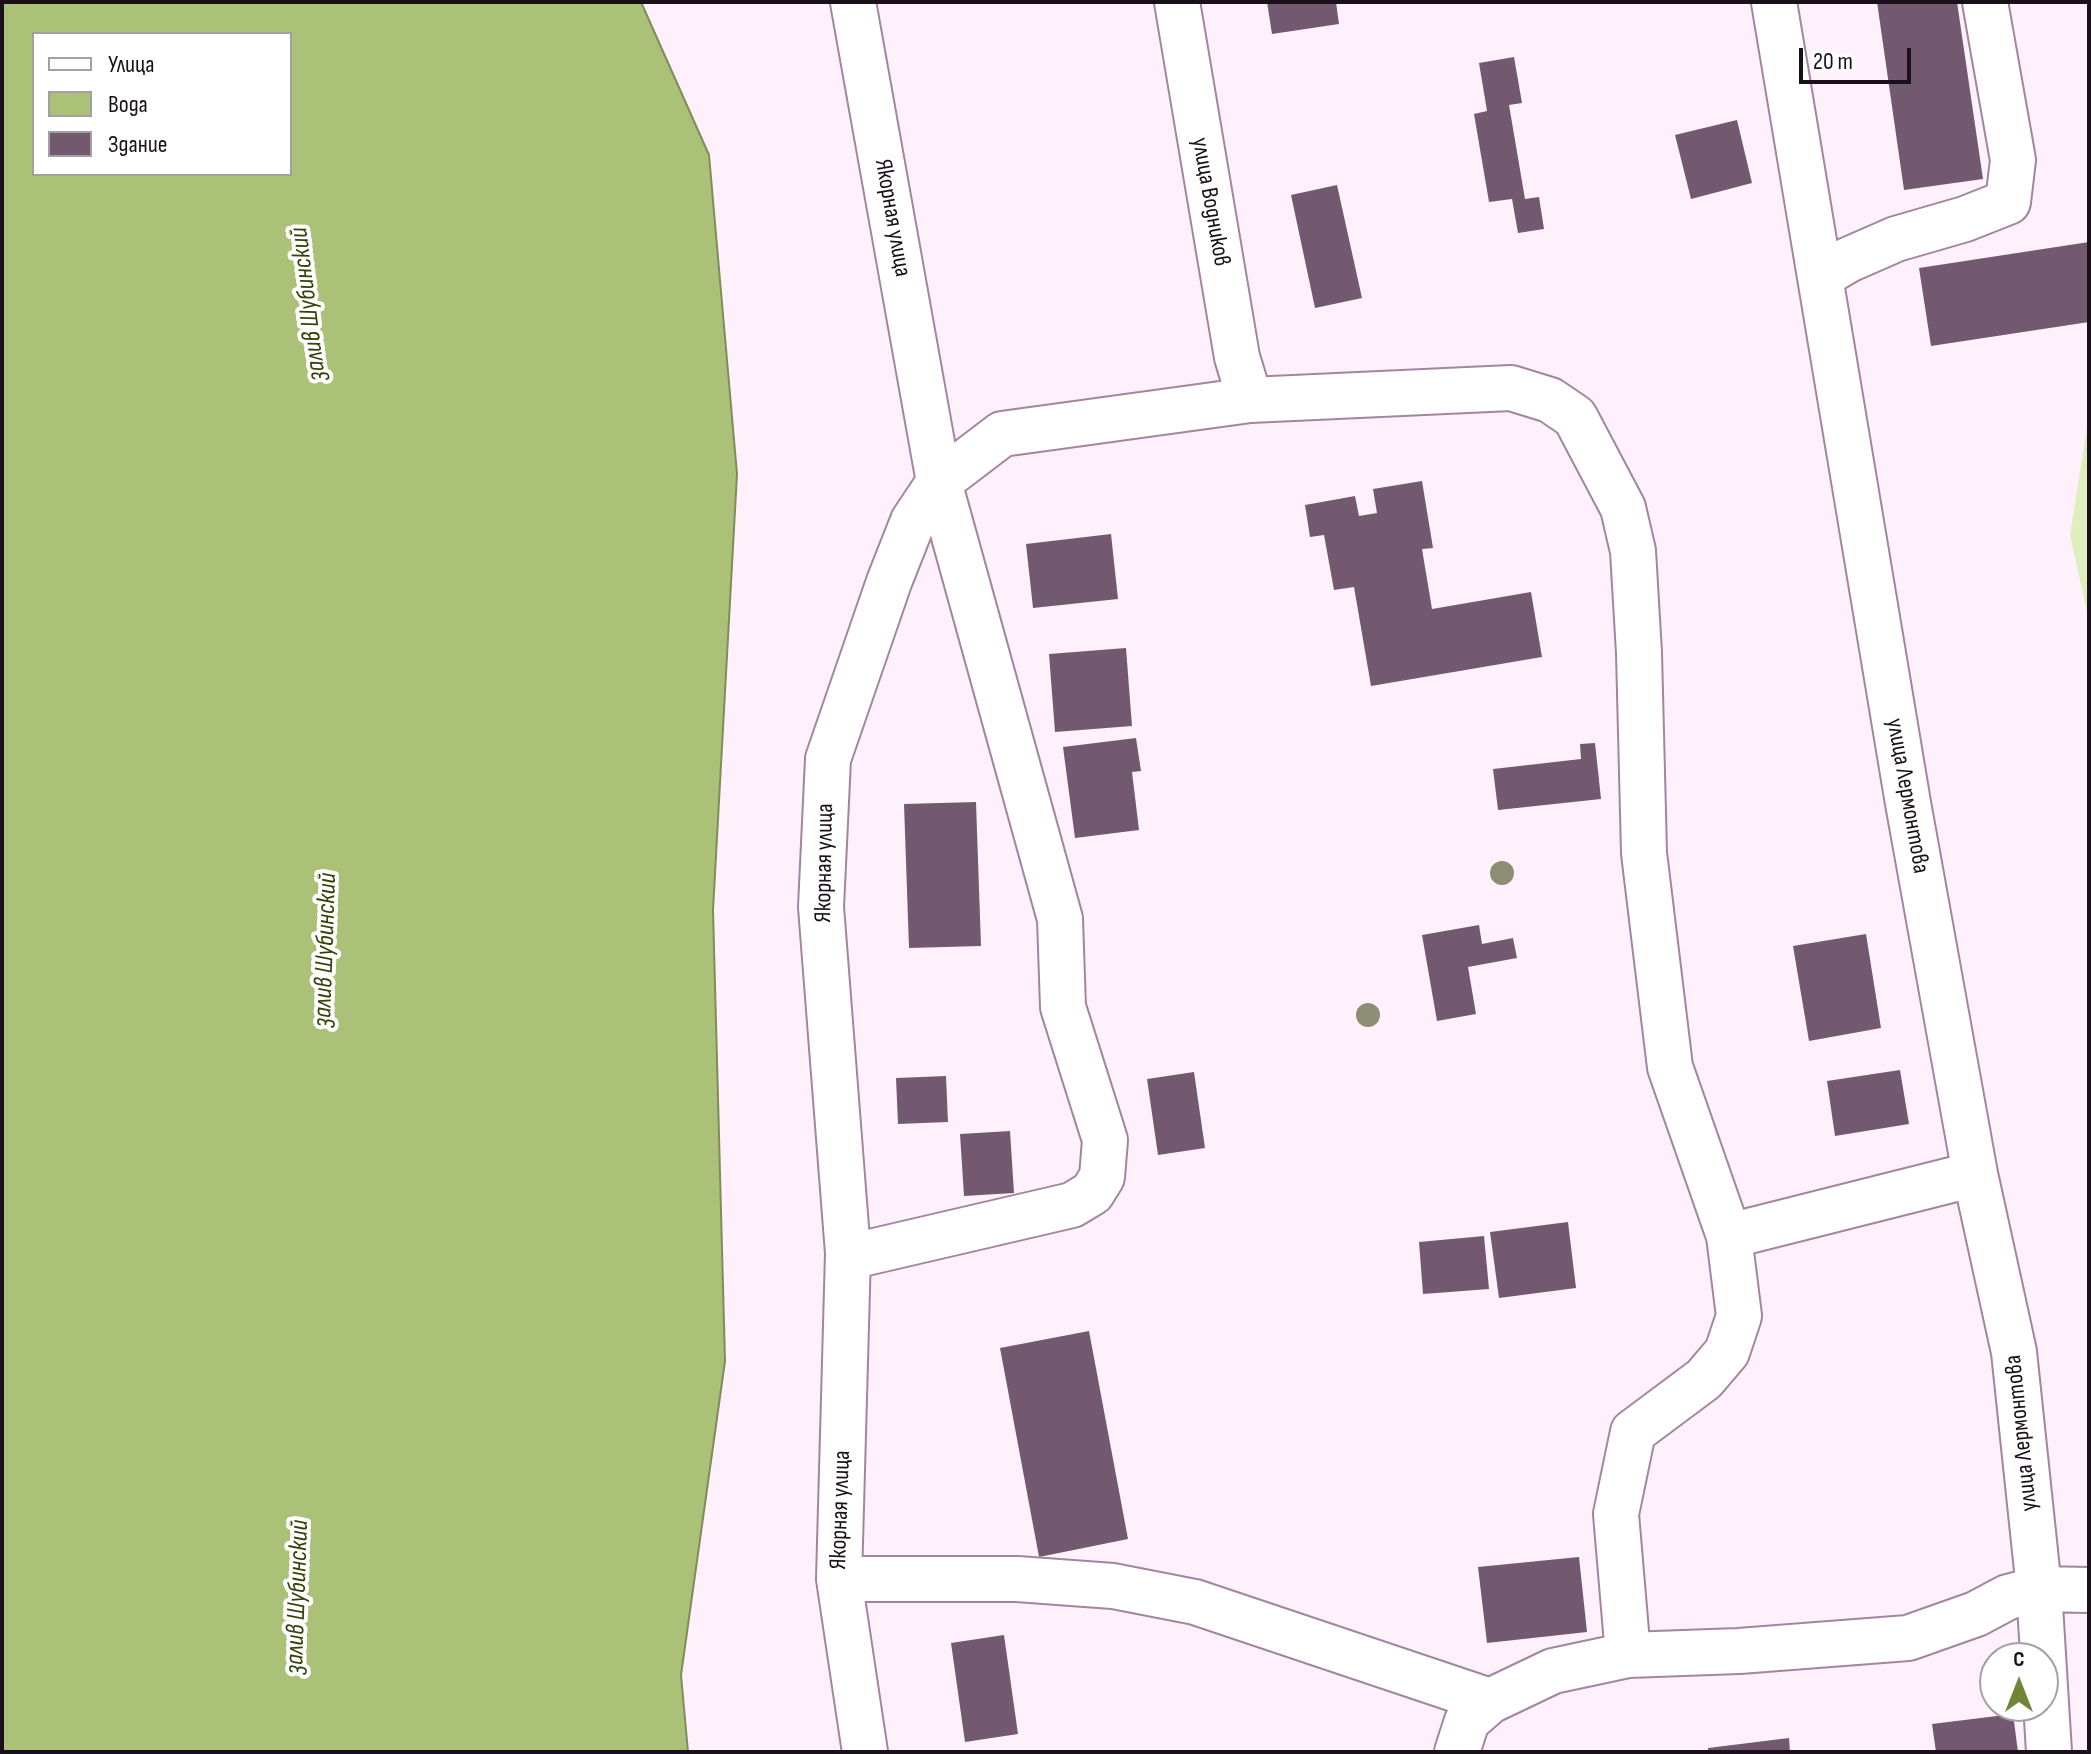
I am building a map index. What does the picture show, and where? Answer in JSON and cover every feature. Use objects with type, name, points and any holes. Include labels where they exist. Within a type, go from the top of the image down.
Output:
[{"type":"street","name":"Якорная улица","points":[[853,2],[939,482],[913,521],[828,759],[821,907],[848,1253],[839,1579],[865,1752]]},
{"type":"street","name":"улица Водников","points":[[1177,2],[1237,357],[1250,400]]},
{"type":"street","name":"улица Лермонтова","points":[[1774,2],[1908,803],[1975,1174],[2014,1352],[2039,1589],[2049,1752]]},
{"type":"street","points":[[1821,276],[1848,260],[1896,239],[1965,219],[2008,202],[2013,160],[1985,2]]},
{"type":"street","points":[[848,1253],[853,1256],[1072,1205],[1092,1193],[1102,1177],[1105,1140],[1063,1007],[1060,919],[939,482],[1002,434],[1250,400],[1511,388],[1550,400],[1575,417],[1594,450],[1623,508],[1633,551],[1644,853],[1670,1067],[1729,1236],[1739,1316],[1727,1352],[1704,1379],[1633,1432],[1616,1514],[1628,1655]]},
{"type":"street","points":[[1729,1236],[1975,1174]]},
{"type":"street","points":[[839,1579],[1017,1579],[1113,1586],[1195,1602],[1490,1701]]},
{"type":"street","points":[[1457,1752],[1467,1721],[1490,1701],[1553,1671],[1628,1655],[1739,1651],[1908,1638],[1976,1614],[2008,1597],[2039,1589],[2089,1590]]},
{"type":"shaded area","points":[[2089,415],[2089,621],[2070,535]]},
{"type":"water","name":"залив Шубинский","points":[[2,2],[641,2],[709,155],[737,474],[713,910],[725,1361],[681,1675],[688,1752],[2,1752]]},
{"type":"building","points":[[1267,2],[1336,2],[1339,24],[1272,34]]},
{"type":"building","points":[[1877,2],[1957,2],[1983,179],[1904,190]]},
{"type":"building","points":[[1514,57],[1522,103],[1509,105],[1525,199],[1539,197],[1544,229],[1518,233],[1512,199],[1489,202],[1474,114],[1487,111],[1479,63]]},
{"type":"building","points":[[1737,120],[1752,183],[1691,199],[1675,135]]},
{"type":"building","points":[[1337,185],[1362,298],[1315,308],[1291,195]]},
{"type":"building","points":[[2089,242],[2089,322],[1931,346],[1919,268]]},
{"type":"building","points":[[1422,481],[1433,548],[1422,549],[1432,609],[1531,592],[1542,657],[1371,686],[1354,587],[1334,590],[1324,535],[1310,537],[1305,505],[1355,496],[1359,516],[1377,513],[1373,489]]},
{"type":"building","points":[[1111,534],[1118,599],[1033,608],[1026,544]]},
{"type":"building","points":[[1126,648],[1132,726],[1055,732],[1049,654]]},
{"type":"building","points":[[1136,738],[1141,771],[1132,772],[1139,830],[1075,838],[1063,747]]},
{"type":"building","points":[[1595,743],[1601,799],[1498,810],[1493,769],[1581,759],[1580,744]]},
{"type":"building","points":[[976,802],[981,946],[909,948],[904,804]]},
{"type":"building","points":[[1479,925],[1482,944],[1513,938],[1517,958],[1468,967],[1476,1014],[1437,1021],[1422,935]]},
{"type":"building","points":[[1866,934],[1881,1028],[1809,1041],[1793,946]]},
{"type":"building","points":[[1900,1070],[1909,1124],[1835,1136],[1827,1081]]},
{"type":"building","points":[[1194,1072],[1205,1148],[1158,1155],[1147,1079]]},
{"type":"building","points":[[946,1076],[948,1122],[898,1124],[896,1078]]},
{"type":"building","points":[[1010,1131],[1014,1193],[964,1196],[960,1134]]},
{"type":"building","points":[[1568,1222],[1576,1288],[1499,1298],[1490,1232]]},
{"type":"building","points":[[1484,1236],[1489,1289],[1423,1294],[1419,1242]]},
{"type":"building","points":[[1089,1331],[1128,1539],[1039,1557],[1000,1348]]},
{"type":"building","points":[[1579,1557],[1587,1632],[1487,1643],[1478,1567]]},
{"type":"building","points":[[1004,1635],[1018,1734],[965,1742],[951,1643]]},
{"type":"building","points":[[1979,1718],[1979,1722],[2014,1722],[2018,1752],[1936,1752],[1932,1724]]},
{"type":"building","points":[[1789,1738],[1790,1752],[1708,1752],[1708,1748]]}]
